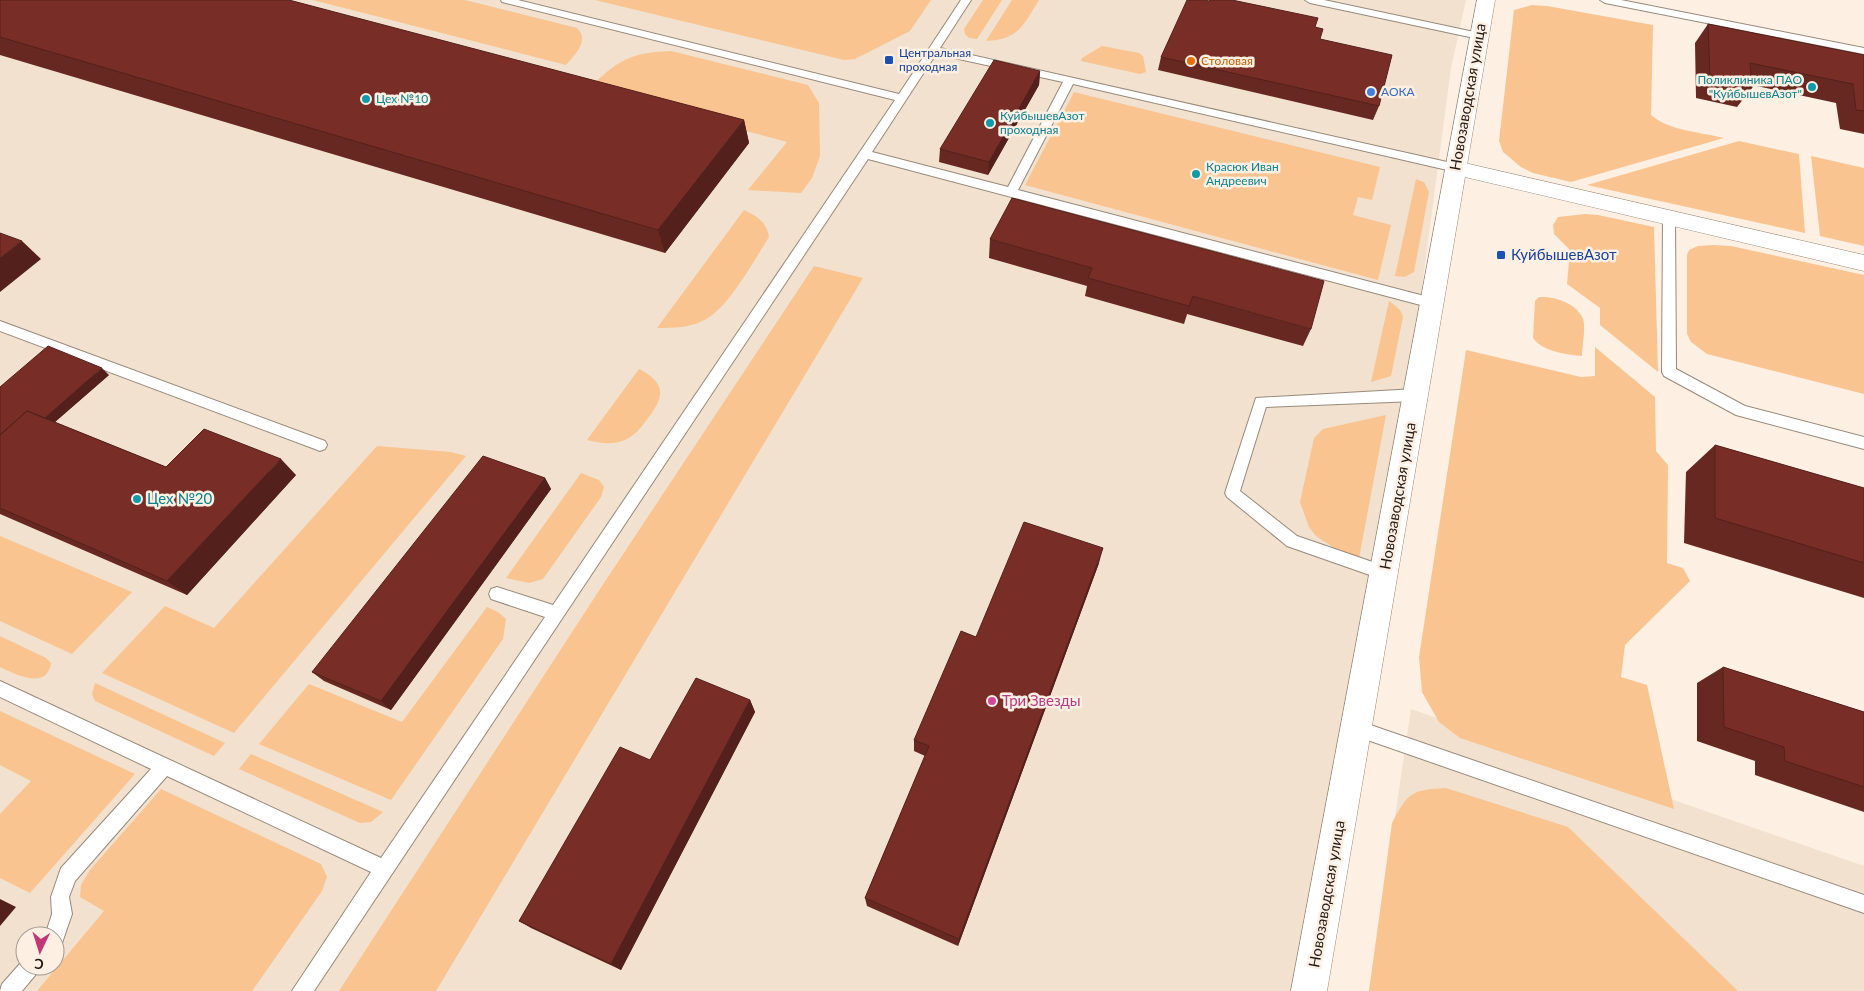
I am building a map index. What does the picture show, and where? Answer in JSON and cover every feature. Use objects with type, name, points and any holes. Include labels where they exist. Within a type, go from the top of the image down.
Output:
[{"type":"main road","name":"Новозаводская улица","points":[[1309,991],[1486,0]]},
{"type":"main road","points":[[1456,168],[1864,263]]},
{"type":"lane","points":[[506,0],[902,98]]},
{"type":"lane","points":[[302,991],[865,154],[966,0]]},
{"type":"lane","points":[[1310,0],[1479,36]]},
{"type":"lane","points":[[1605,0],[1864,51]]},
{"type":"lane","points":[[933,50],[1456,168]]},
{"type":"lane","points":[[1011,193],[1070,80]]},
{"type":"lane","points":[[865,154],[1432,303]]},
{"type":"lane","points":[[1669,219],[1669,372],[1741,411],[1864,443]]},
{"type":"lane","points":[[0,326],[320,445]]},
{"type":"lane","points":[[1384,573],[1292,541],[1232,493],[1261,402],[1416,395]]},
{"type":"lane","points":[[497,594],[556,613]]},
{"type":"lane","points":[[0,689],[384,869]]},
{"type":"lane","points":[[1356,728],[1864,904]]},
{"type":"lane","points":[[58,926],[62,914],[60,897],[68,875],[165,766]]},
{"type":"lane","points":[[10,991],[22,976]]},
{"type":"shaded area","points":[[0,0],[1466,0],[1451,68],[1384,573],[1310,991],[0,991]]},
{"type":"shaded area","points":[[313,0],[465,0],[577,28],[581,33],[582,42],[577,52],[566,65]]},
{"type":"shaded area","points":[[595,0],[931,0],[910,31],[855,59],[844,60]]},
{"type":"shaded area","points":[[983,0],[1002,0],[977,39],[969,38],[965,34],[964,29]]},
{"type":"shaded area","points":[[1012,0],[1039,0],[1019,30],[1006,38],[986,41]]},
{"type":"shaded area","points":[[1532,5],[1653,25],[1651,115],[1676,128],[1724,138],[1571,182],[1533,173],[1521,167],[1503,152],[1499,141],[1514,10]]},
{"type":"shaded area","points":[[1102,46],[1139,53],[1143,56],[1146,72],[1140,74],[1081,61],[1082,58]]},
{"type":"shaded area","points":[[671,51],[808,85],[819,103],[820,156],[812,178],[801,193],[748,190],[787,142],[588,89],[608,71],[625,60],[644,54]]},
{"type":"shaded area","points":[[1074,92],[1380,167],[1372,200],[1358,197],[1353,215],[1391,225],[1378,280],[1025,185]]},
{"type":"shaded area","points":[[1739,141],[1799,154],[1805,233],[1587,185]]},
{"type":"shaded area","points":[[1811,156],[1864,168],[1864,246],[1820,236]]},
{"type":"shaded area","points":[[1416,179],[1424,182],[1429,192],[1414,272],[1405,277],[1395,276]]},
{"type":"shaded area","points":[[744,210],[764,223],[769,237],[732,294],[714,313],[700,322],[682,327],[657,328]]},
{"type":"shaded area","points":[[1585,214],[1654,227],[1658,372],[1600,325],[1600,308],[1567,284],[1570,250],[1554,234],[1553,225],[1558,217]]},
{"type":"shaded area","points":[[1698,246],[1731,246],[1864,275],[1864,394],[1707,354],[1691,342],[1687,334],[1687,255],[1689,250]]},
{"type":"shaded area","points":[[814,266],[863,278],[436,991],[339,991],[602,586]]},
{"type":"shaded area","points":[[1539,297],[1558,299],[1580,313],[1584,327],[1582,356],[1549,349],[1533,338],[1535,301]]},
{"type":"shaded area","points":[[1389,301],[1400,310],[1403,317],[1391,376],[1371,382]]},
{"type":"shaded area","points":[[1595,347],[1655,397],[1656,451],[1668,465],[1667,563],[1683,568],[1690,581],[1625,645],[1621,677],[1647,685],[1674,809],[1460,738],[1439,722],[1422,692],[1419,657],[1466,350],[1581,377],[1595,376]]},
{"type":"shaded area","points":[[639,369],[654,379],[658,385],[660,397],[654,410],[634,435],[622,441],[605,443],[587,440]]},
{"type":"shaded area","points":[[1386,415],[1359,558],[1339,551],[1316,536],[1309,527],[1300,502],[1314,438],[1323,429]]},
{"type":"shaded area","points":[[377,446],[451,452],[466,456],[234,733],[102,673],[165,606],[214,628]]},
{"type":"shaded area","points":[[581,473],[599,480],[604,487],[601,497],[543,579],[529,583],[506,578]]},
{"type":"shaded area","points":[[0,536],[132,592],[72,654],[0,621]]},
{"type":"shaded area","points":[[487,607],[498,612],[506,619],[503,639],[391,800],[259,744],[309,684],[402,722]]},
{"type":"shaded area","points":[[0,636],[46,658],[51,663],[48,671],[43,676],[30,678],[0,667]]},
{"type":"shaded area","points":[[95,683],[225,743],[214,756],[95,701],[92,694]]},
{"type":"shaded area","points":[[1411,709],[1864,866],[1864,991],[1369,991]]},
{"type":"shaded area","points":[[0,711],[135,774],[30,893],[0,878],[0,814],[31,781],[0,765]]},
{"type":"shaded area","points":[[251,754],[383,812],[371,822],[360,823],[239,769]]},
{"type":"shaded area","points":[[1446,788],[1568,827],[1738,991],[1369,991],[1392,823],[1402,805],[1412,795],[1425,790]]},
{"type":"shaded area","points":[[161,789],[321,864],[327,877],[322,891],[252,991],[37,991],[50,976],[65,976],[65,958],[104,911],[80,897],[81,885],[90,870]]},
{"type":"building","name":"Цех №10","points":[[0,0],[289,0],[744,120],[658,230],[0,37]]},
{"type":"building","points":[[1187,0],[1232,0],[1318,18],[1315,27],[1323,29],[1320,39],[1392,55],[1379,106],[1161,57]]},
{"type":"building","points":[[1708,24],[1864,55],[1864,111],[1856,110],[1853,84],[1750,63],[1752,88],[1710,79]]},
{"type":"building","name":"КуйбышевАзот проходная","points":[[994,60],[1040,71],[989,162],[940,149]]},
{"type":"building","points":[[1012,198],[1324,281],[1311,329],[1193,296],[1189,306],[1088,278],[1092,268],[990,239]]},
{"type":"building","points":[[0,233],[22,241],[0,258]]},
{"type":"building","points":[[48,346],[102,368],[45,418],[27,411],[0,435],[0,387]]},
{"type":"building","name":"Цех №20","points":[[27,411],[166,467],[204,429],[281,459],[167,581],[0,508],[0,435]]},
{"type":"building","points":[[1715,445],[1864,488],[1864,563],[1715,518]]},
{"type":"building","points":[[483,456],[545,478],[381,701],[312,672]]},
{"type":"building","name":"Три Звезды","points":[[1024,522],[1103,548],[959,939],[865,898],[929,746],[914,740],[961,631],[976,637]]},
{"type":"building","points":[[1723,667],[1864,712],[1864,787],[1785,761],[1784,747],[1724,727]]},
{"type":"building","points":[[696,678],[750,700],[611,964],[519,921],[620,747],[650,760]]},
{"type":"place","name":"Центральная проходная","points":[[889,60]]},
{"type":"place","name":"Столовая","points":[[1191,61]]},
{"type":"place","name":"Поликлиника ПАО \"КуйбышевАзот\"","points":[[1812,87]]},
{"type":"place","name":"АОКА","points":[[1371,92]]},
{"type":"place","name":"Цех №10","points":[[366,99]]},
{"type":"place","name":"КуйбышевАзот проходная","points":[[990,123]]},
{"type":"place","name":"Красюк Иван Андреевич","points":[[1196,174]]},
{"type":"place","name":"КуйбышевАзот","points":[[1501,255]]},
{"type":"place","name":"Цех №20","points":[[137,499]]},
{"type":"place","name":"Три Звезды","points":[[992,701]]}]
